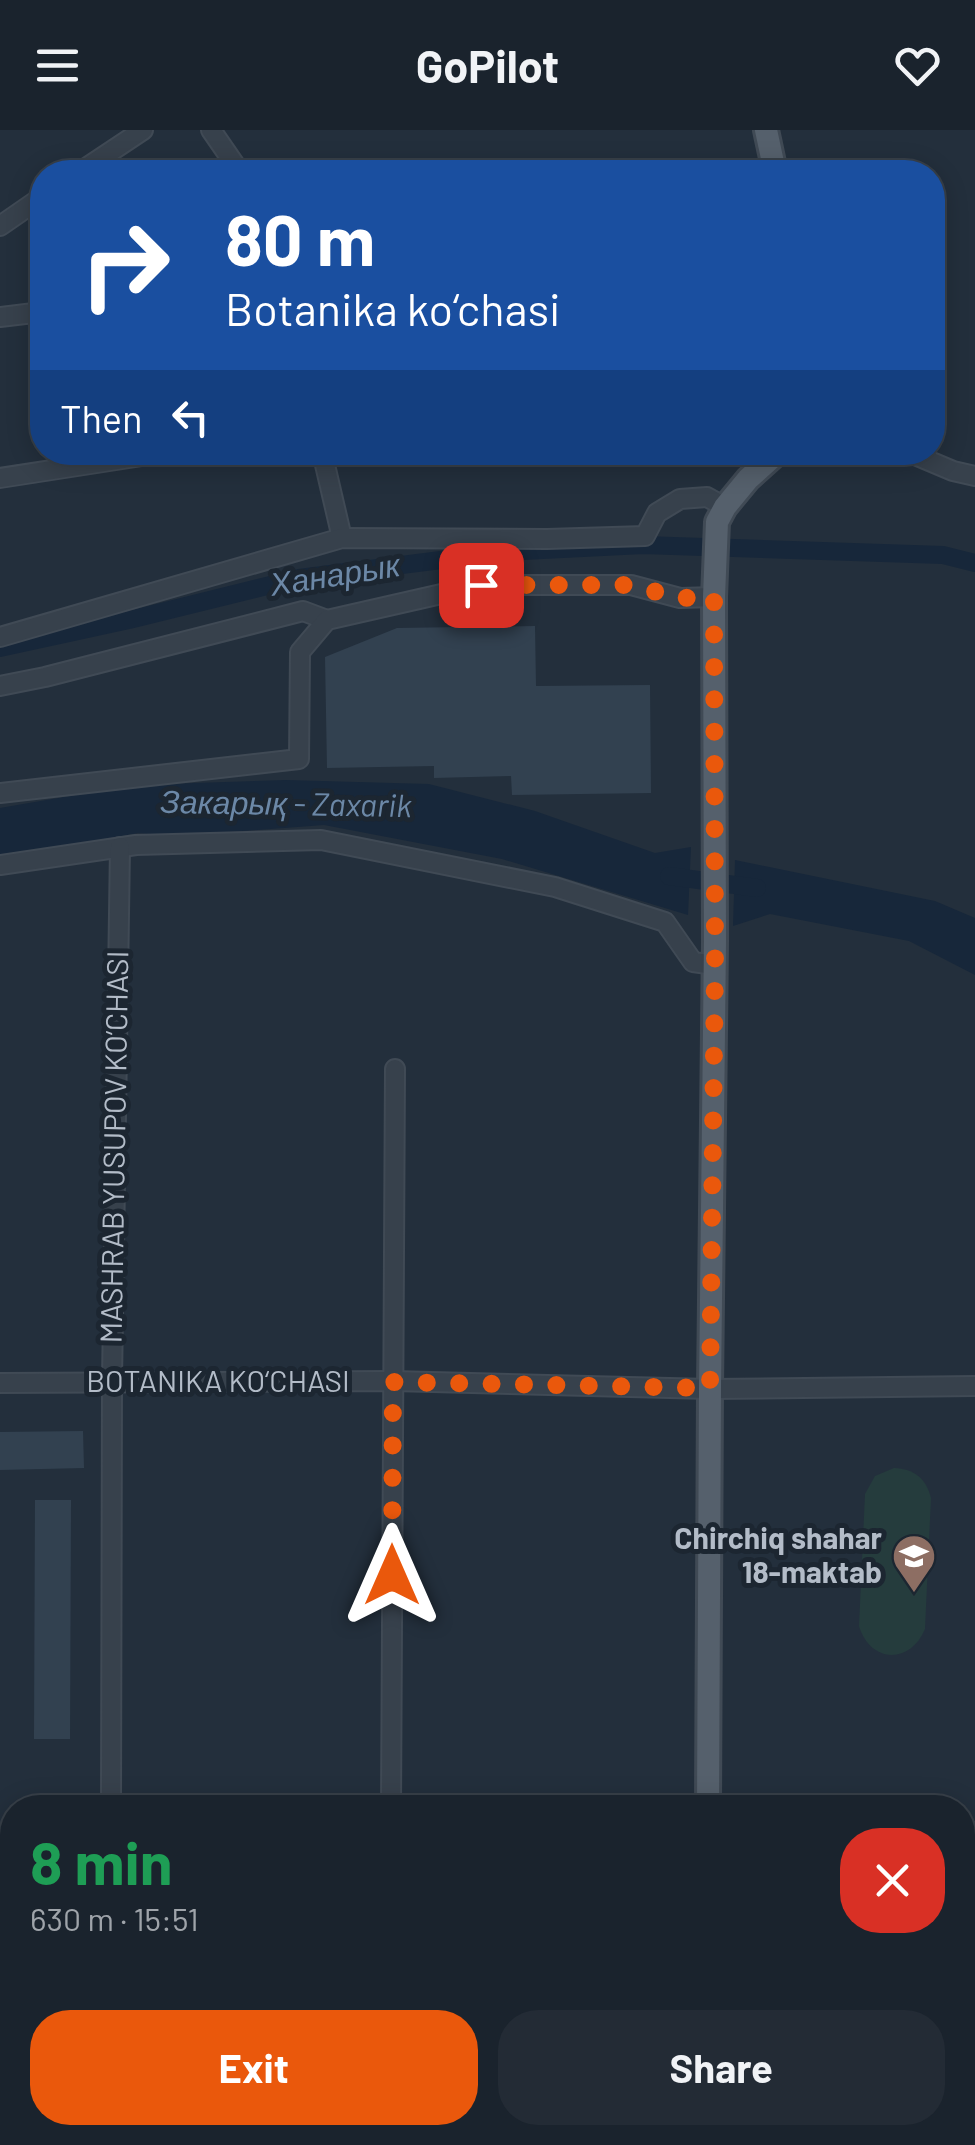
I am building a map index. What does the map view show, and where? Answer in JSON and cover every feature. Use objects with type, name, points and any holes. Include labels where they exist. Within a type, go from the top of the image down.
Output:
[{"type":"main road","points":[[766,130],[772,160]]},
{"type":"main road","points":[[708,1795],[714,597],[721,514],[764,465]]},
{"type":"street","points":[[98,160],[143,130]]},
{"type":"street","points":[[211,130],[232,160]]},
{"type":"street","points":[[0,226],[30,205]]},
{"type":"street","points":[[0,317],[30,313]]},
{"type":"street","points":[[0,478],[84,465]]},
{"type":"street","points":[[325,465],[342,538]]},
{"type":"street","points":[[939,465],[975,476]]},
{"type":"street","points":[[0,637],[342,538],[644,536],[657,513],[680,499],[707,496],[721,514]]},
{"type":"street","points":[[0,686],[303,611],[327,620],[481,585],[630,585],[680,598],[714,597]]},
{"type":"street","points":[[0,793],[299,759],[300,652],[327,620]]},
{"type":"street","points":[[0,865],[136,844],[321,840],[555,888],[665,922],[694,962],[715,953]]},
{"type":"street","name":"MASHRAB YUSUPOV KO‘CHASI","points":[[111,1795],[120,847]]},
{"type":"street","points":[[391,1795],[394,1070]]},
{"type":"street","name":"BOTANIKA KO‘CHASI","points":[[0,1382],[393,1382],[710,1388],[975,1386]]},
{"type":"green space","points":[[894,1468],[918,1476],[931,1498],[925,1629],[910,1649],[890,1655],[872,1647],[859,1626],[865,1494],[875,1476]]},
{"type":"water","points":[[286,780],[429,784],[535,811],[655,853],[691,847],[688,915],[502,859],[324,825],[175,836],[138,833],[0,858],[0,808],[134,785]]},
{"type":"water","points":[[735,860],[935,901],[975,918],[975,975],[909,941],[770,914],[733,926]]},
{"type":"building","points":[[535,626],[536,686],[650,685],[651,793],[512,795],[511,776],[434,778],[434,766],[327,768],[325,657],[397,628]]},
{"type":"building","points":[[83,1431],[84,1468],[0,1470],[0,1432]]},
{"type":"building","points":[[35,1500],[71,1500],[70,1739],[34,1739]]},
{"type":"waterway","name":"Ханарык","points":[[0,648],[299,578],[504,552],[643,545],[943,555],[975,563]]},
{"type":"waterway","name":"Закарық - Zaxarik","points":[[669,876],[757,888]]},
{"type":"place","name":"Chirchiq shahar 18-maktab","points":[[914,1594]]},
{"type":"route","points":[[392,1575],[393,1382],[710,1388],[714,597],[680,598],[630,585],[481,585]]}]
